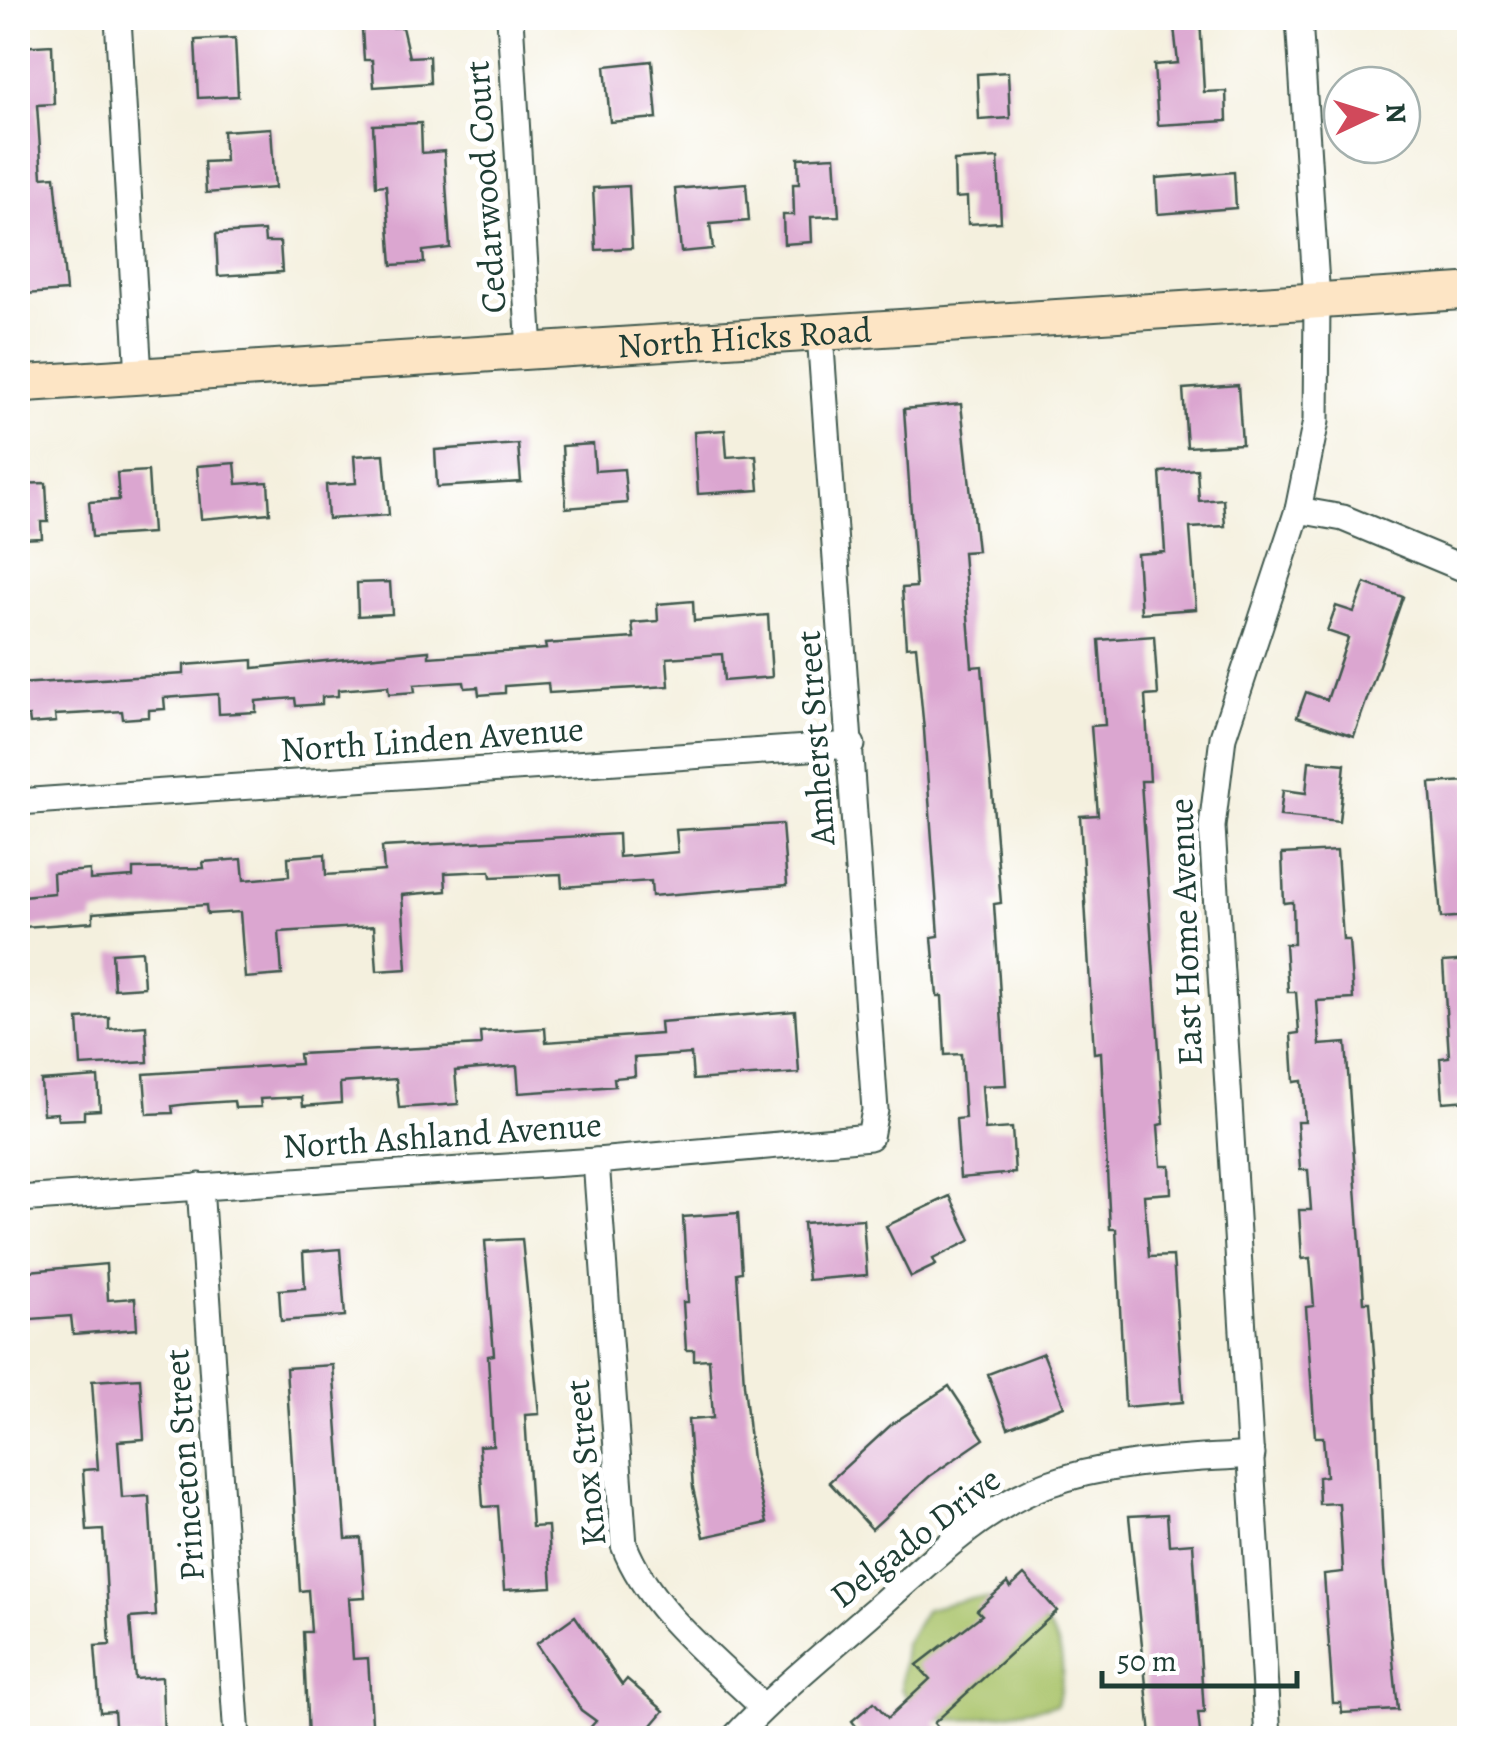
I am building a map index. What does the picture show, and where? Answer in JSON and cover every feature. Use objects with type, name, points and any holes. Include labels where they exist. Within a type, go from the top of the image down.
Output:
[{"type":"main road","name":"North Hicks Road","points":[[18,384],[1470,291]]},
{"type":"street","points":[[118,18],[139,376]]},
{"type":"street","name":"Cedarwood Court","points":[[510,18],[530,351]]},
{"type":"street","name":"East Home Avenue","points":[[1268,1738],[1212,881],[1212,827],[1223,738],[1298,510],[1316,421],[1317,301],[1299,18]]},
{"type":"street","name":"Amherst Street","points":[[820,332],[875,1110],[870,1138]]},
{"type":"street","points":[[1298,510],[1343,518],[1470,572]]},
{"type":"street","name":"North Linden Avenue","points":[[18,802],[852,745]]},
{"type":"street","name":"North Ashland Avenue","points":[[18,1199],[596,1161],[870,1138]]},
{"type":"street","name":"Knox Street","points":[[596,1161],[624,1545],[633,1568],[670,1616],[763,1708]]},
{"type":"street","name":"Princeton Street","points":[[200,1186],[238,1738]]},
{"type":"street","name":"Delgado Drive","points":[[734,1738],[763,1708],[977,1525],[1029,1491],[1114,1466],[1252,1456]]},
{"type":"green space","points":[[1016,1598],[1042,1620],[1058,1643],[1062,1671],[1057,1705],[965,1720],[922,1719],[901,1689],[905,1644],[926,1609],[968,1599]]},
{"type":"building","points":[[1173,18],[1200,18],[1204,92],[1226,91],[1227,121],[1158,125],[1154,65],[1178,63]]},
{"type":"building","points":[[402,27],[409,57],[429,56],[430,83],[374,87],[372,60],[364,60],[362,29]]},
{"type":"building","points":[[235,38],[238,96],[198,98],[195,40]]},
{"type":"building","points":[[52,45],[54,104],[37,105],[42,177],[55,176],[66,291],[26,294],[18,202],[18,47]]},
{"type":"building","points":[[652,61],[657,118],[610,122],[605,66]]},
{"type":"building","points":[[1008,72],[1010,118],[979,120],[977,74]]},
{"type":"building","points":[[421,123],[422,153],[444,151],[450,248],[423,251],[424,263],[392,265],[386,185],[376,186],[373,125]]},
{"type":"building","points":[[271,128],[275,188],[206,193],[204,162],[225,161],[223,131]]},
{"type":"building","points":[[835,156],[839,216],[811,217],[812,242],[784,244],[783,215],[794,215],[793,184],[799,184],[798,158]]},
{"type":"building","points":[[998,158],[1001,222],[968,224],[967,197],[955,198],[954,161]]},
{"type":"building","points":[[1234,172],[1236,208],[1158,214],[1156,178]]},
{"type":"building","points":[[746,183],[749,221],[710,224],[713,249],[681,252],[675,189]]},
{"type":"building","points":[[629,186],[632,248],[596,250],[593,188]]},
{"type":"building","points":[[264,231],[265,242],[280,242],[282,272],[218,276],[216,234]]},
{"type":"building","points":[[1238,385],[1242,444],[1187,447],[1183,389]]},
{"type":"building","points":[[961,404],[977,551],[963,552],[972,667],[982,666],[1001,903],[994,904],[1006,1085],[982,1086],[985,1130],[1012,1128],[1015,1173],[960,1178],[956,1119],[965,1118],[961,1054],[945,1055],[942,996],[937,996],[932,937],[939,936],[924,730],[916,646],[906,647],[902,588],[916,587],[904,409]]},
{"type":"building","points":[[725,430],[727,457],[756,455],[759,490],[698,494],[694,432]]},
{"type":"building","points":[[518,444],[521,482],[437,487],[435,450]]},
{"type":"building","points":[[593,444],[595,471],[624,469],[627,503],[566,508],[562,446]]},
{"type":"building","points":[[384,454],[389,515],[328,519],[326,485],[356,483],[354,456]]},
{"type":"building","points":[[235,463],[237,484],[268,482],[270,513],[201,519],[197,466]]},
{"type":"building","points":[[1197,469],[1199,501],[1223,499],[1225,526],[1190,528],[1196,609],[1141,613],[1137,554],[1165,552],[1160,472]]},
{"type":"building","points":[[148,471],[152,533],[92,537],[89,502],[119,500],[117,473]]},
{"type":"building","points":[[46,483],[48,522],[41,522],[42,538],[18,539],[18,484]]},
{"type":"building","points":[[390,582],[392,614],[358,616],[357,583]]},
{"type":"building","points":[[1365,583],[1403,597],[1354,736],[1297,717],[1306,692],[1327,700],[1348,638],[1327,631],[1336,606],[1354,612]]},
{"type":"building","points":[[693,601],[694,621],[768,615],[772,677],[724,681],[722,654],[667,658],[669,686],[549,693],[548,683],[505,686],[505,693],[479,695],[478,687],[465,688],[464,682],[414,685],[415,692],[389,694],[388,686],[338,690],[338,696],[322,697],[322,704],[296,706],[295,698],[256,701],[256,712],[219,714],[218,694],[164,698],[165,709],[149,710],[149,717],[123,719],[122,711],[55,715],[56,722],[30,724],[29,716],[18,717],[18,684],[184,674],[184,665],[253,660],[253,668],[429,651],[429,657],[546,649],[545,644],[634,638],[632,623],[658,621],[657,604]]},
{"type":"building","points":[[1154,636],[1158,695],[1145,696],[1150,781],[1141,781],[1164,1124],[1158,1125],[1161,1166],[1170,1166],[1171,1193],[1144,1195],[1149,1257],[1173,1256],[1183,1402],[1125,1407],[1116,1229],[1110,1229],[1101,1052],[1094,1053],[1080,816],[1098,815],[1091,726],[1105,725],[1099,640]]},
{"type":"building","points":[[1309,761],[1345,764],[1339,822],[1280,816],[1283,790],[1306,793]]},
{"type":"building","points":[[1470,781],[1470,916],[1441,918],[1430,783]]},
{"type":"building","points":[[782,824],[787,885],[652,896],[651,881],[562,887],[561,874],[491,877],[490,871],[445,873],[446,891],[402,895],[407,969],[377,971],[374,926],[279,932],[282,975],[245,978],[240,912],[207,914],[206,905],[93,913],[93,922],[24,927],[22,896],[54,893],[53,873],[90,870],[90,880],[133,877],[133,869],[204,868],[203,862],[242,859],[244,880],[289,876],[288,857],[325,854],[326,875],[384,871],[382,847],[618,834],[619,857],[678,852],[676,830]]},
{"type":"building","points":[[1337,851],[1343,940],[1349,940],[1353,999],[1317,1001],[1320,1045],[1346,1043],[1364,1302],[1370,1302],[1375,1366],[1384,1569],[1398,1710],[1342,1713],[1341,1703],[1333,1703],[1324,1574],[1343,1572],[1339,1503],[1319,1504],[1318,1477],[1326,1476],[1323,1437],[1315,1437],[1306,1307],[1314,1306],[1310,1258],[1302,1259],[1299,1210],[1311,1210],[1308,1170],[1300,1170],[1297,1122],[1305,1122],[1302,1081],[1294,1082],[1291,1034],[1299,1033],[1296,992],[1288,992],[1285,944],[1294,944],[1293,902],[1284,903],[1282,854]]},
{"type":"building","points":[[142,951],[144,987],[114,989],[112,953]]},
{"type":"building","points":[[1470,960],[1470,1100],[1443,1102],[1440,1058],[1449,1057],[1443,962]]},
{"type":"building","points":[[795,1011],[799,1073],[693,1080],[691,1054],[634,1058],[635,1076],[614,1078],[615,1086],[576,1089],[519,1093],[517,1066],[455,1071],[458,1104],[399,1108],[396,1079],[340,1083],[341,1103],[303,1106],[302,1097],[260,1099],[261,1107],[235,1108],[234,1101],[172,1106],[173,1113],[147,1114],[144,1074],[300,1064],[299,1054],[481,1045],[480,1032],[545,1028],[546,1042],[661,1034],[660,1022]]},
{"type":"building","points":[[109,1017],[109,1029],[146,1026],[148,1062],[81,1066],[78,1019]]},
{"type":"building","points":[[98,1077],[100,1110],[84,1111],[84,1119],[58,1120],[57,1113],[43,1114],[41,1081]]},
{"type":"building","points":[[950,1196],[971,1240],[933,1259],[936,1265],[911,1277],[886,1226]]},
{"type":"building","points":[[738,1213],[742,1272],[737,1273],[744,1384],[752,1460],[767,1523],[704,1537],[693,1488],[688,1420],[713,1418],[709,1359],[694,1360],[694,1350],[686,1350],[683,1302],[688,1302],[683,1217]]},
{"type":"building","points":[[863,1219],[867,1275],[808,1280],[803,1223]]},
{"type":"building","points":[[522,1239],[539,1414],[525,1415],[532,1527],[548,1526],[552,1587],[504,1590],[498,1506],[483,1507],[479,1446],[493,1445],[488,1356],[494,1355],[485,1241]]},
{"type":"building","points":[[340,1249],[345,1316],[281,1321],[279,1290],[305,1288],[303,1252]]},
{"type":"building","points":[[106,1264],[108,1300],[135,1298],[137,1329],[73,1334],[71,1316],[18,1320],[18,1272]]},
{"type":"building","points":[[1043,1353],[1064,1406],[1008,1428],[988,1374]]},
{"type":"building","points":[[333,1365],[346,1539],[361,1538],[365,1597],[349,1598],[353,1659],[368,1658],[373,1738],[308,1738],[303,1632],[311,1632],[308,1590],[300,1591],[286,1368]]},
{"type":"building","points":[[140,1378],[144,1439],[118,1441],[122,1498],[149,1496],[156,1616],[130,1618],[135,1679],[162,1677],[164,1738],[116,1738],[114,1711],[100,1712],[95,1646],[110,1645],[103,1530],[87,1531],[83,1470],[98,1469],[92,1381]]},
{"type":"building","points":[[949,1386],[984,1439],[930,1476],[872,1529],[829,1482],[892,1424]]},
{"type":"building","points":[[1167,1514],[1169,1545],[1193,1543],[1204,1713],[1198,1713],[1200,1732],[1151,1735],[1129,1516]]},
{"type":"building","points":[[1024,1575],[1057,1611],[934,1723],[939,1729],[928,1738],[865,1738],[852,1721],[874,1702],[888,1718],[930,1679],[917,1665],[982,1615],[977,1610],[1007,1583],[1010,1588]]},
{"type":"building","points":[[575,1616],[622,1685],[627,1679],[664,1711],[641,1738],[581,1738],[596,1721],[581,1710],[536,1644]]}]
